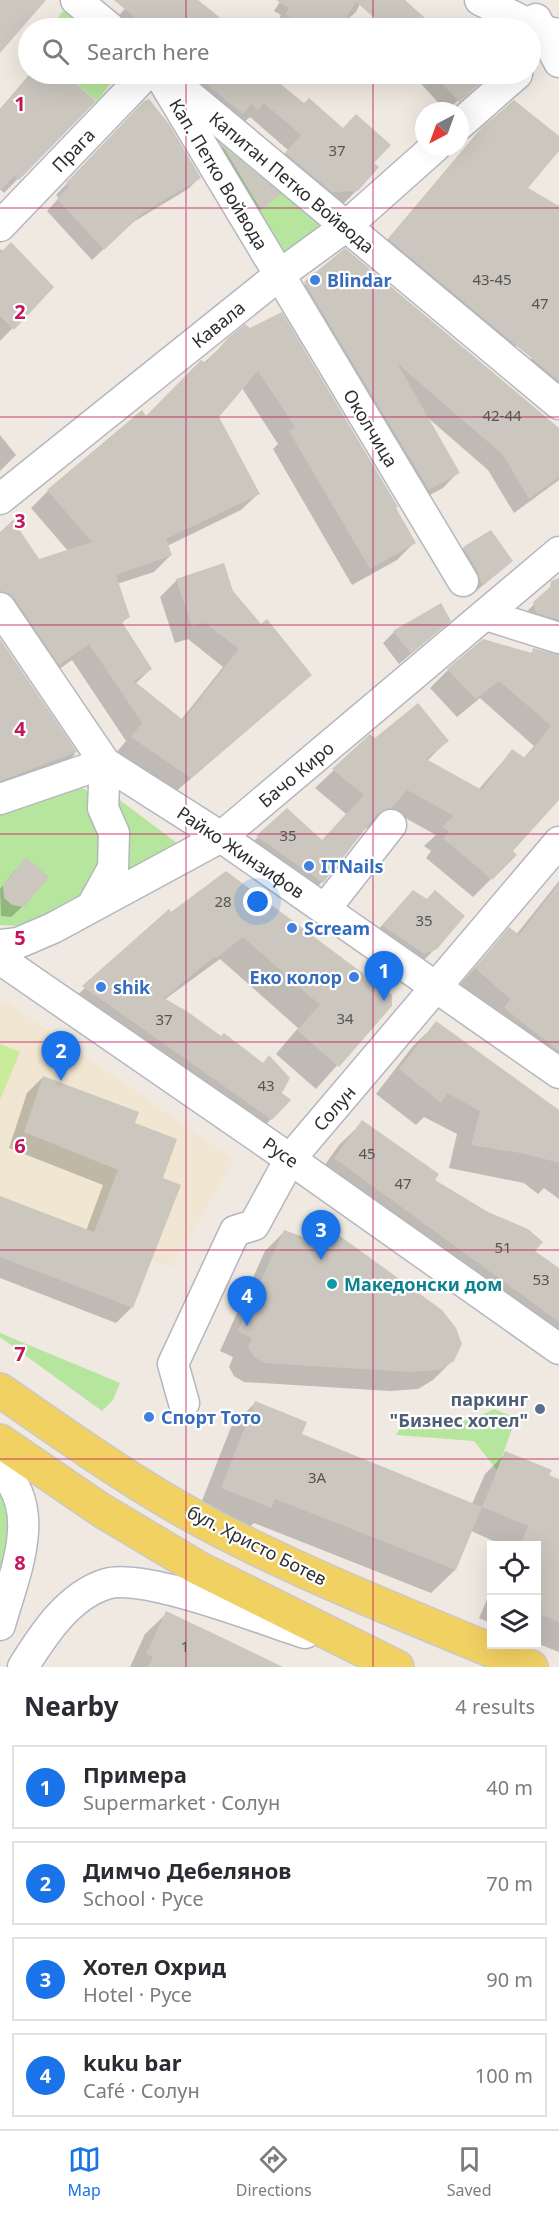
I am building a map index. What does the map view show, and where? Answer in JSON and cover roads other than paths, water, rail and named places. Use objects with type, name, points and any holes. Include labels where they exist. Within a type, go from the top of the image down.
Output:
[{"type":"main road","name":"бул. Христо Ботев","points":[[0,1390],[109,1463],[225,1533],[367,1599],[531,1667]]},
{"type":"main road","points":[[0,1441],[101,1510],[198,1568],[385,1661]]},
{"type":"street","points":[[76,0],[98,18]]},
{"type":"street","points":[[480,0],[509,18]]},
{"type":"street","points":[[527,0],[535,18]]},
{"type":"street","points":[[544,40],[559,62]]},
{"type":"street","name":"Прага","points":[[0,226],[136,84]]},
{"type":"street","name":"Кап. Петко Войвода","points":[[165,84],[278,276]]},
{"type":"street","name":"Капитан Петко Войвода","points":[[176,84],[559,404]]},
{"type":"street","points":[[469,116],[506,84]]},
{"type":"street","name":"Кавала","points":[[0,500],[278,276],[345,227],[425,156]]},
{"type":"street","name":"Околчица","points":[[278,276],[463,581]]},
{"type":"street","name":"Бачо Киро","points":[[0,945],[18,943],[53,928],[221,837],[559,552]]},
{"type":"street","name":"Райко Жинзифов","points":[[0,608],[105,763],[341,912],[438,987],[559,1072]]},
{"type":"street","points":[[486,615],[559,638]]},
{"type":"street","points":[[0,799],[105,763],[103,808]]},
{"type":"street","points":[[50,782],[85,789],[103,808],[114,833],[113,868],[92,906]]},
{"type":"street","points":[[341,912],[391,825]]},
{"type":"street","name":"Солун","points":[[184,1403],[173,1364],[235,1231],[254,1225],[290,1159],[559,843]]},
{"type":"street","name":"Русе","points":[[0,958],[559,1349]]},
{"type":"street","points":[[0,1469],[11,1479],[23,1505],[22,1546],[0,1625]]},
{"type":"street","points":[[23,1667],[65,1609],[83,1595],[107,1583],[135,1583],[183,1593],[385,1661]]},
{"type":"place","name":"Blindar","points":[[315,280]]},
{"type":"place","name":"ITNails","points":[[309,866]]},
{"type":"place","name":"Scream","points":[[292,928]]},
{"type":"place","name":"Еко колор","points":[[354,977]]},
{"type":"place","name":"shik","points":[[101,987]]},
{"type":"place","name":"Примера","points":[[384,1001]]},
{"type":"place","name":"Димчо Дебелянов","points":[[61,1081]]},
{"type":"place","name":"Хотел Охрид","points":[[321,1260]]},
{"type":"place","name":"Македонски дом","points":[[332,1284]]},
{"type":"place","name":"kuku bar","points":[[247,1326]]},
{"type":"place","name":"паркинг \"Бизнес хотел\"","points":[[540,1409]]},
{"type":"place","name":"Спорт Тото","points":[[149,1417]]}]
